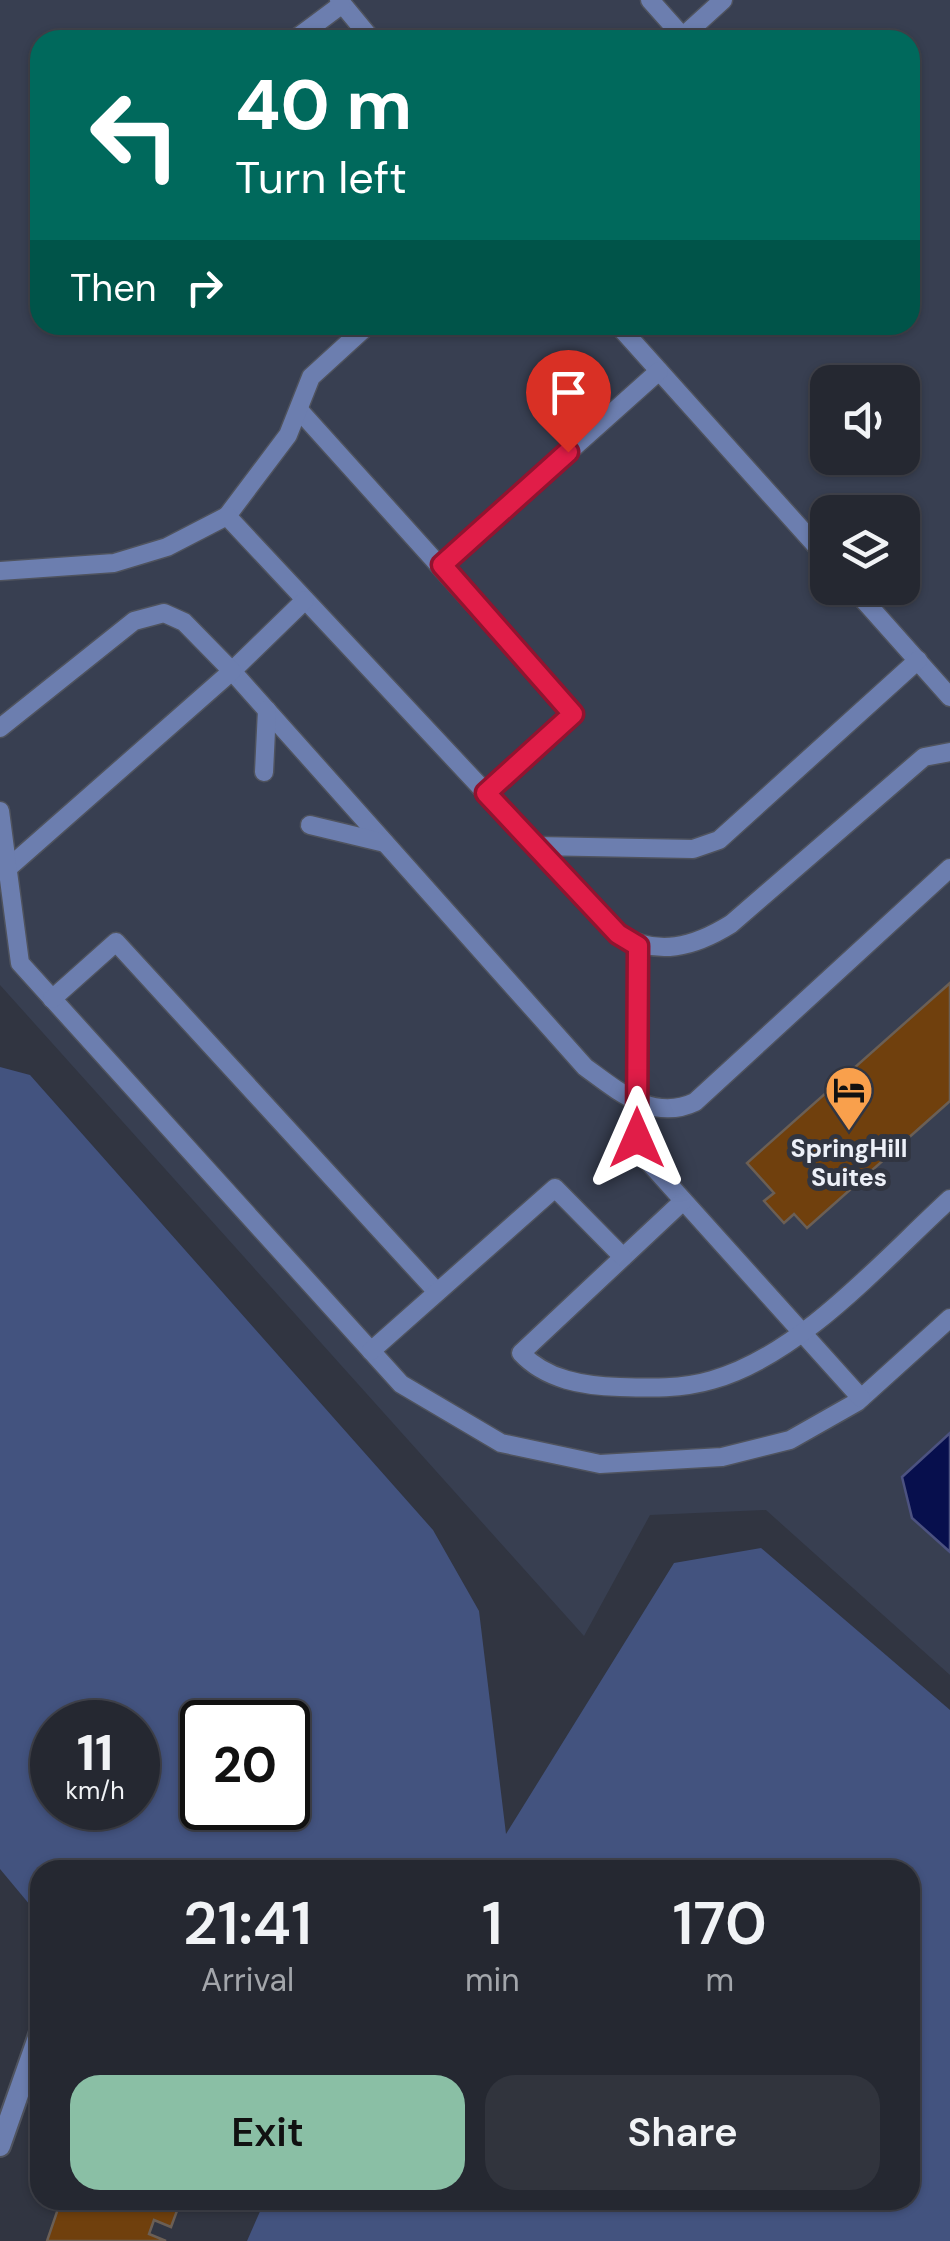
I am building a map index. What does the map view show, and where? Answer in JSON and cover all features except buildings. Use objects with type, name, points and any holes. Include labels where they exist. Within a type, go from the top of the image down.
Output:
[{"type":"street","points":[[0,2146],[30,2060]]},
{"type":"lane","points":[[650,0],[674,30]]},
{"type":"lane","points":[[690,30],[723,0]]},
{"type":"lane","points":[[306,30],[340,2],[364,30]]},
{"type":"lane","points":[[0,571],[114,563],[167,547],[227,516],[269,466],[299,410],[311,377],[354,335]]},
{"type":"lane","points":[[627,335],[810,539]]},
{"type":"lane","points":[[442,565],[659,370]]},
{"type":"lane","points":[[299,410],[573,714],[486,793]]},
{"type":"lane","points":[[227,516],[618,934],[638,946],[668,948],[701,942],[731,924],[924,757],[950,752]]},
{"type":"lane","points":[[7,869],[232,670],[305,600]]},
{"type":"lane","points":[[868,605],[950,696]]},
{"type":"lane","points":[[0,728],[134,621],[164,614],[184,622],[232,670],[585,1067],[637,1104],[680,1109],[695,1102],[950,868]]},
{"type":"lane","points":[[536,846],[693,849],[719,840],[918,660]]},
{"type":"lane","points":[[264,772],[267,710]]},
{"type":"lane","points":[[0,811],[20,963],[401,1384],[501,1443],[600,1464],[722,1457],[790,1440],[861,1398],[950,1318]]},
{"type":"lane","points":[[310,825],[385,843]]},
{"type":"lane","points":[[52,999],[116,942],[437,1292]]},
{"type":"lane","points":[[638,946],[637,1138],[646,1159],[861,1398]]},
{"type":"lane","points":[[371,1351],[554,1188],[623,1257]]},
{"type":"lane","points":[[682,1202],[521,1354],[537,1370],[592,1384],[658,1388],[711,1380],[750,1365],[802,1333],[950,1200]]},
{"type":"shaded area","points":[[0,0],[950,0],[950,1675],[766,1510],[650,1515],[584,1636],[0,985]]},
{"type":"shaded area","points":[[0,1067],[30,1075],[433,1530],[479,1611],[506,1834],[674,1563],[761,1548],[950,1710],[950,2241],[247,2241],[261,2210],[920,2210],[920,1860],[30,1860],[30,1905],[0,1869]]},
{"type":"shaded area","points":[[950,1433],[950,1552],[912,1518],[902,1477]]},
{"type":"place","name":"SpringHill Suites","points":[[849,1132]]},
{"type":"route","points":[[568,452],[442,565],[573,714],[486,793],[618,934],[638,946],[637,1138]]}]
